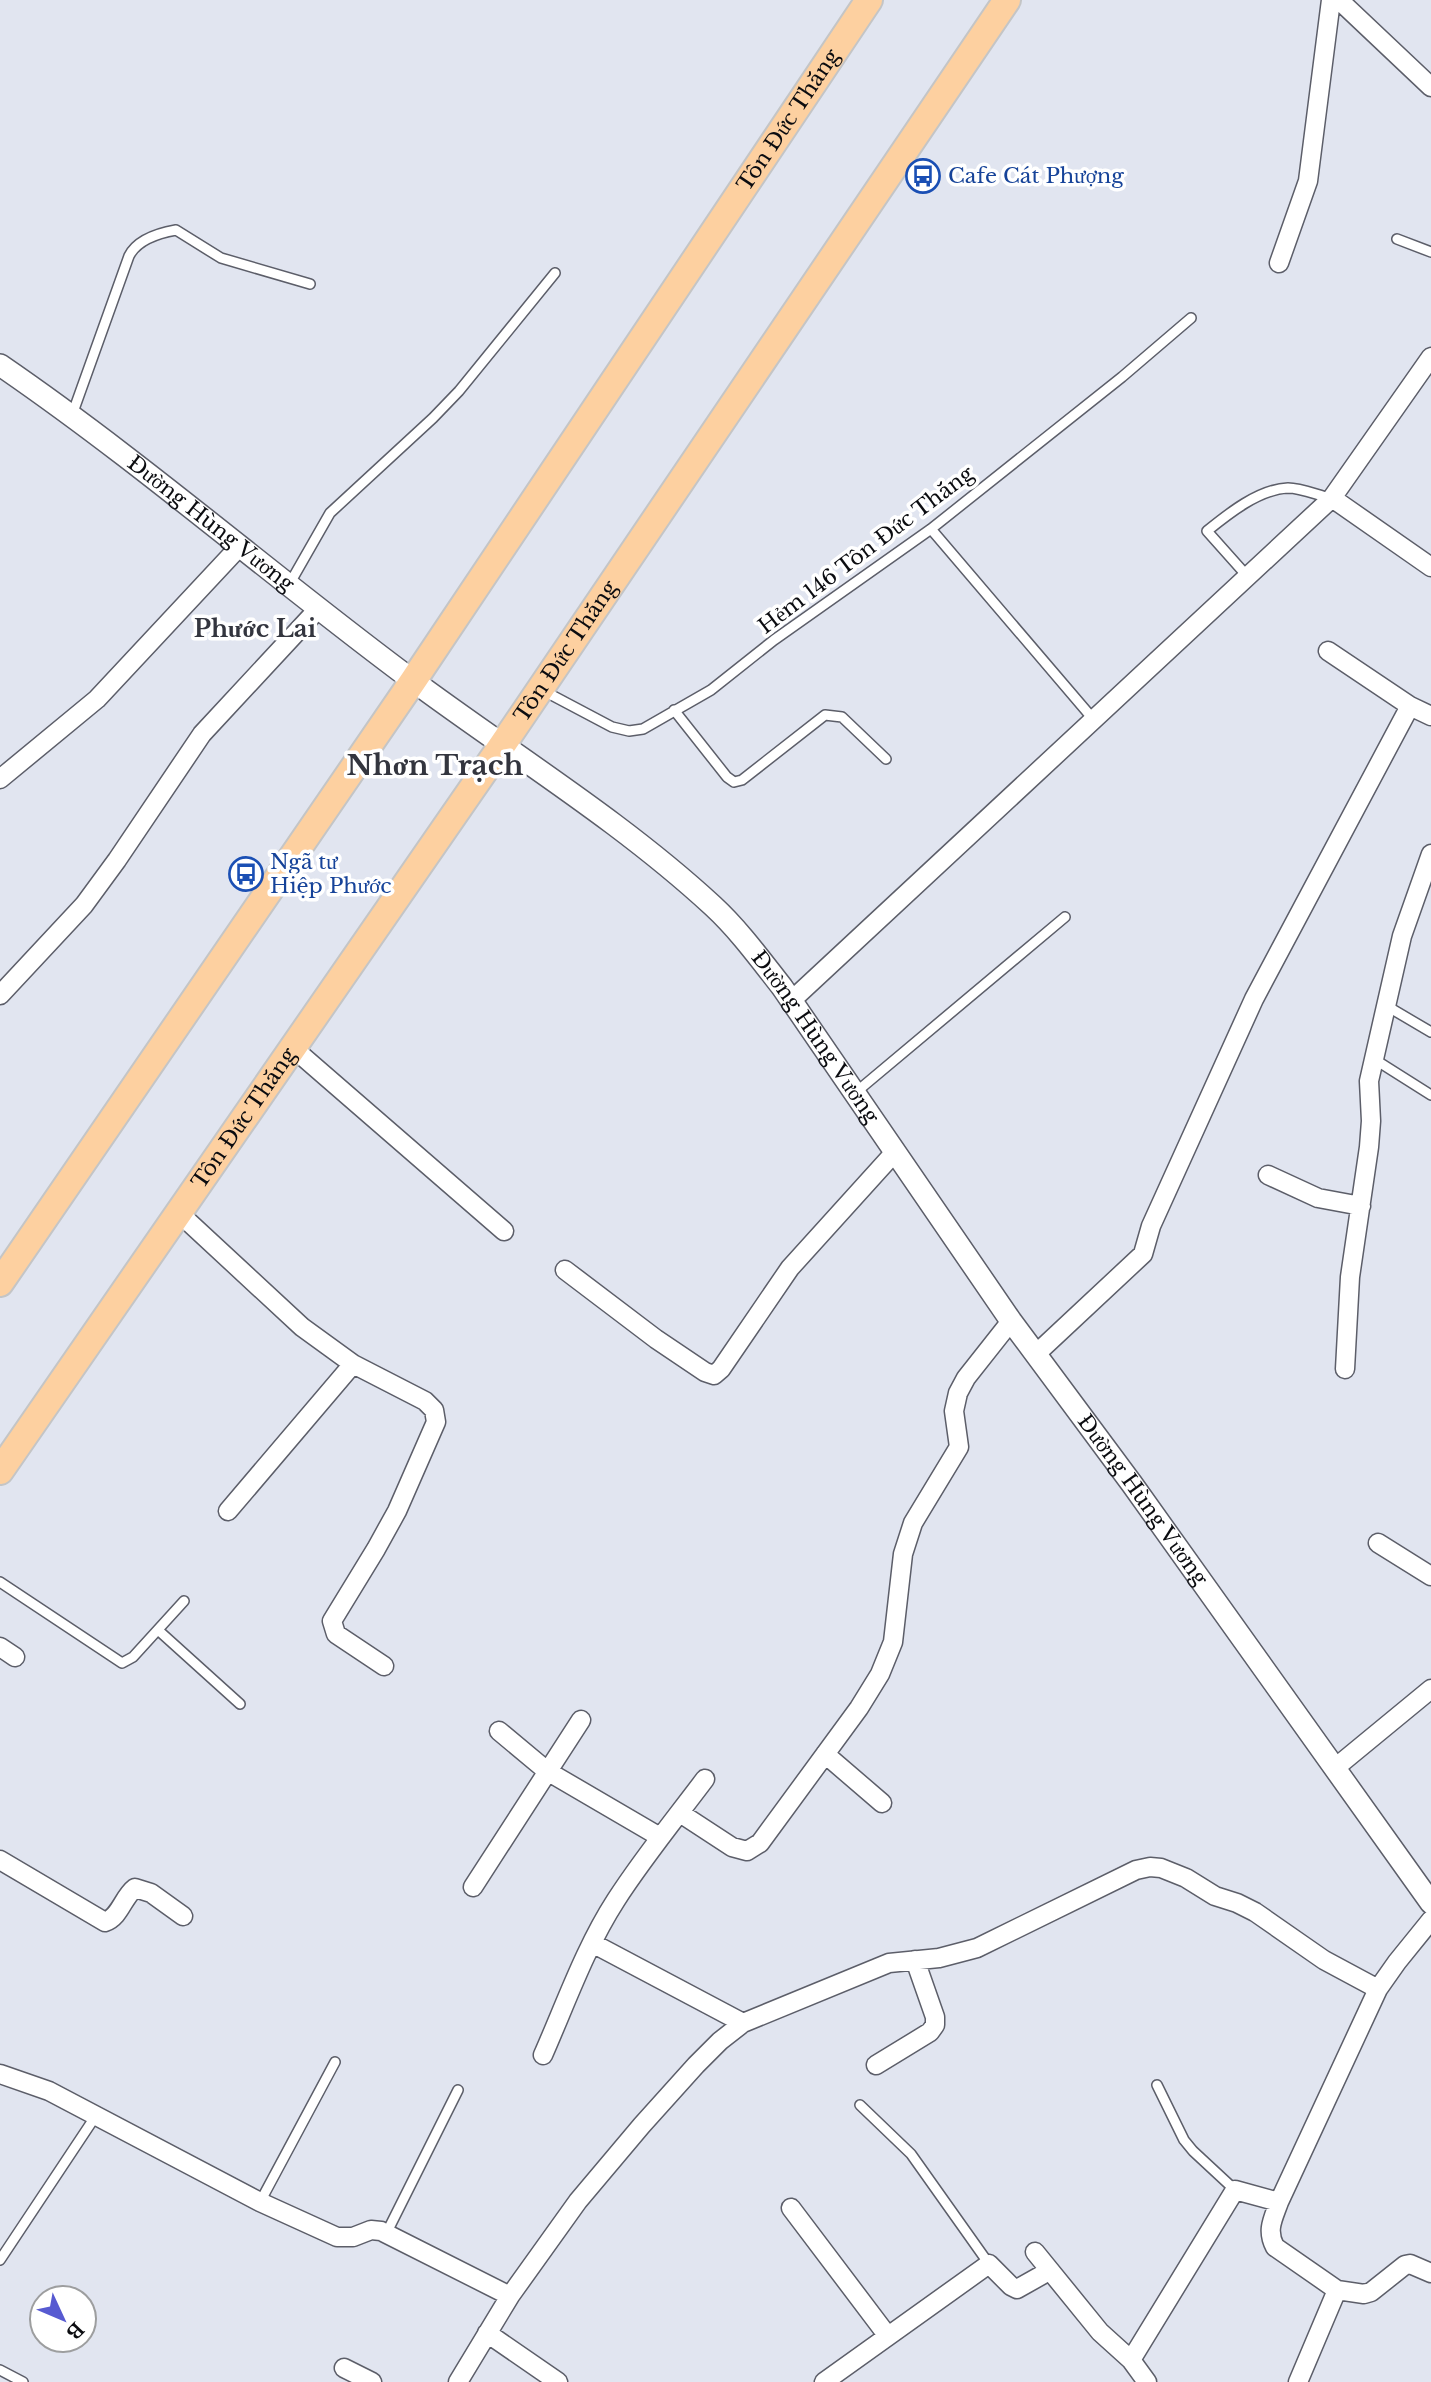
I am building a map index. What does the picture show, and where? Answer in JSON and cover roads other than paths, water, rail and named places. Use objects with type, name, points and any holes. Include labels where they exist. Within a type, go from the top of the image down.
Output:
[{"type":"main road","name":"Tôn Đức Thắng","points":[[0,1283],[413,681],[869,0]]},
{"type":"main road","name":"Tôn Đức Thắng","points":[[0,1471],[541,689],[1007,0]]},
{"type":"street","points":[[1279,263],[1308,181],[1331,0]]},
{"type":"street","points":[[1339,0],[1431,87]]},
{"type":"street","points":[[791,1001],[1332,498],[1431,357]]},
{"type":"street","name":"Đường Hùng Vương","points":[[0,365],[72,415],[413,681],[650,852],[714,907],[748,943],[791,1001],[1011,1321],[1132,1484],[1431,1903]]},
{"type":"street","points":[[1332,498],[1431,567]]},
{"type":"street","points":[[0,779],[97,699],[239,547]]},
{"type":"street","points":[[0,995],[84,905],[202,734],[319,608]]},
{"type":"street","points":[[1328,651],[1410,706],[1431,716]]},
{"type":"street","points":[[1036,1354],[1143,1254],[1151,1226],[1254,999],[1410,706]]},
{"type":"street","points":[[1345,1368],[1350,1277],[1371,1121],[1369,1080],[1402,936],[1431,854]]},
{"type":"street","points":[[293,1048],[503,1231]]},
{"type":"street","points":[[565,1270],[656,1339],[705,1372],[714,1375],[721,1369],[790,1268],[895,1153]]},
{"type":"street","points":[[1268,1175],[1318,1198],[1361,1206]]},
{"type":"street","points":[[179,1213],[282,1311],[353,1364],[425,1401],[434,1410],[436,1422],[387,1530],[331,1622],[336,1634],[384,1666]]},
{"type":"street","points":[[680,1813],[732,1847],[747,1851],[760,1843],[859,1708],[880,1674],[893,1642],[903,1554],[910,1534],[921,1507],[959,1447],[954,1410],[958,1393],[966,1378],[1011,1321]]},
{"type":"street","points":[[228,1511],[353,1364]]},
{"type":"street","points":[[1378,1544],[1431,1576]]},
{"type":"street","points":[[1335,1768],[1431,1689]]},
{"type":"street","points":[[473,1887],[581,1720]]},
{"type":"street","points":[[499,1731],[547,1771],[660,1837]]},
{"type":"street","points":[[825,1754],[882,1803]]},
{"type":"street","points":[[543,2055],[592,1942],[616,1900],[705,1779]]},
{"type":"street","points":[[0,1860],[105,1922],[115,1916],[130,1891],[135,1888],[150,1893],[183,1916]]},
{"type":"street","points":[[458,2382],[510,2295],[578,2202],[642,2125],[720,2041],[743,2023],[889,1963],[939,1958],[977,1948],[1136,1870],[1150,1867],[1161,1868],[1186,1878],[1215,1896],[1255,1912],[1324,1959],[1378,1989]]},
{"type":"street","points":[[1431,1920],[1378,1989],[1279,2202],[1269,2236],[1275,2247],[1337,2290],[1364,2294],[1371,2292],[1405,2265],[1410,2264],[1431,2273]]},
{"type":"street","points":[[592,1942],[743,2023]]},
{"type":"street","points":[[877,2066],[930,2032],[935,2025],[935,2017],[915,1960]]},
{"type":"street","points":[[0,2074],[49,2091],[97,2114],[260,2202],[337,2237],[353,2237],[371,2230],[386,2234],[510,2295]]},
{"type":"street","points":[[1131,2360],[1235,2190],[1279,2202]]},
{"type":"street","points":[[791,2208],[887,2335]]},
{"type":"street","points":[[1035,2252],[1100,2332],[1131,2360],[1147,2382]]},
{"type":"street","points":[[824,2382],[989,2264],[1010,2287],[1017,2289],[1024,2288],[1049,2271]]},
{"type":"street","points":[[1298,2382],[1337,2290]]},
{"type":"street","points":[[487,2333],[558,2382]]},
{"type":"street","points":[[344,2368],[372,2382]]},
{"type":"lane","points":[[72,415],[129,256],[138,244],[164,232],[176,230],[221,258],[310,284]]},
{"type":"lane","points":[[1397,239],[1431,252]]},
{"type":"lane","points":[[289,585],[330,513],[459,391],[555,273]]},
{"type":"lane","name":"Hẻm 146 Tôn Đức Thắng","points":[[541,689],[612,727],[629,731],[643,729],[711,690],[785,632],[931,529],[1122,377],[1191,318]]},
{"type":"lane","points":[[1248,577],[1207,531],[1233,510],[1260,496],[1288,488],[1332,498]]},
{"type":"lane","points":[[931,529],[1094,720]]},
{"type":"lane","points":[[674,710],[727,777],[734,782],[742,780],[825,715],[842,717],[886,758]]},
{"type":"lane","points":[[855,1093],[1065,917]]},
{"type":"lane","points":[[1385,1005],[1431,1032]]},
{"type":"lane","points":[[1373,1059],[1431,1095]]},
{"type":"lane","points":[[0,1582],[122,1663],[133,1657],[184,1601]]},
{"type":"lane","points":[[158,1630],[240,1704]]},
{"type":"lane","points":[[260,2202],[335,2062]]},
{"type":"lane","points":[[1157,2085],[1184,2140],[1235,2190]]},
{"type":"lane","points":[[386,2234],[458,2090]]},
{"type":"lane","points":[[860,2105],[911,2154],[989,2264]]},
{"type":"lane","points":[[0,2260],[97,2114]]},
{"type":"lane","points":[[0,2370],[23,2382]]},
{"type":"place","name":"Cafe Cát Phượng","points":[[923,176]]},
{"type":"place","name":"Ngã tư Hiệp Phước","points":[[246,874]]},
{"type":"district","name":"Phước Lai","points":[[255,628]]},
{"type":"district","name":"Nhơn Trạch","points":[[435,765]]}]
